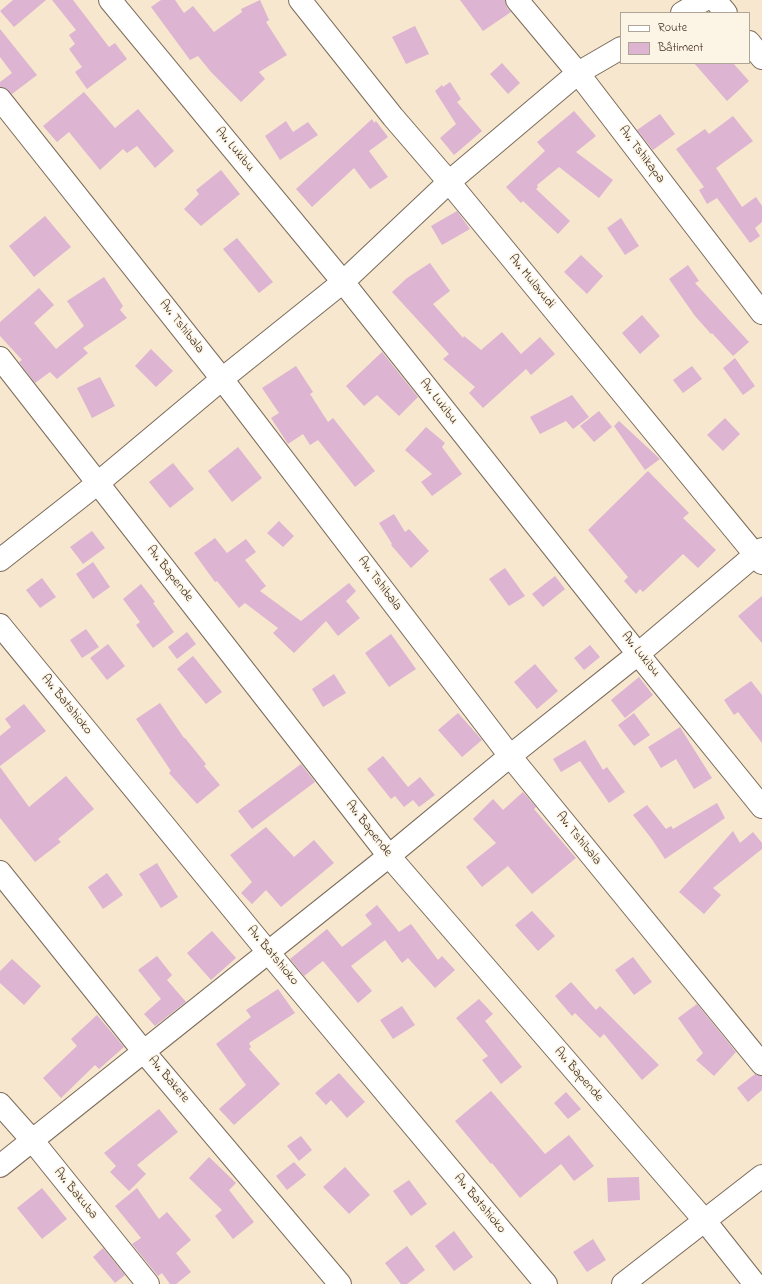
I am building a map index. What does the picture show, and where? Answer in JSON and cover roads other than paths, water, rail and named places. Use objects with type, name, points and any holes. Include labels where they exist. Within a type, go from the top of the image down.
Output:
[{"type":"street","name":"Av. Lukibu","points":[[110,0],[343,282],[638,654],[762,807]]},
{"type":"street","name":"Av. Mulavudi","points":[[300,0],[393,117],[449,182],[760,556]]},
{"type":"street","name":"Av. Tshikapa","points":[[517,0],[578,73],[762,313]]},
{"type":"street","points":[[684,12],[704,0]]},
{"type":"street","points":[[715,0],[725,12]]},
{"type":"street","points":[[750,43],[762,58]]},
{"type":"street","points":[[0,560],[98,483],[222,379],[343,282],[449,182],[578,73],[620,49]]},
{"type":"street","name":"Av. Tshibala","points":[[0,99],[222,379],[510,756],[762,1064]]},
{"type":"street","name":"Av. Bapende","points":[[0,358],[389,856],[705,1221],[755,1284]]},
{"type":"street","points":[[0,1166],[389,856],[510,756],[760,556]]},
{"type":"street","name":"Av. Batshioko","points":[[0,625],[268,952],[546,1284]]},
{"type":"street","name":"Av. Bakete","points":[[0,872],[144,1052],[340,1284]]},
{"type":"street","name":"Av. Bakuba","points":[[0,1104],[32,1140],[148,1284]]},
{"type":"street","points":[[623,1284],[762,1176]]}]
